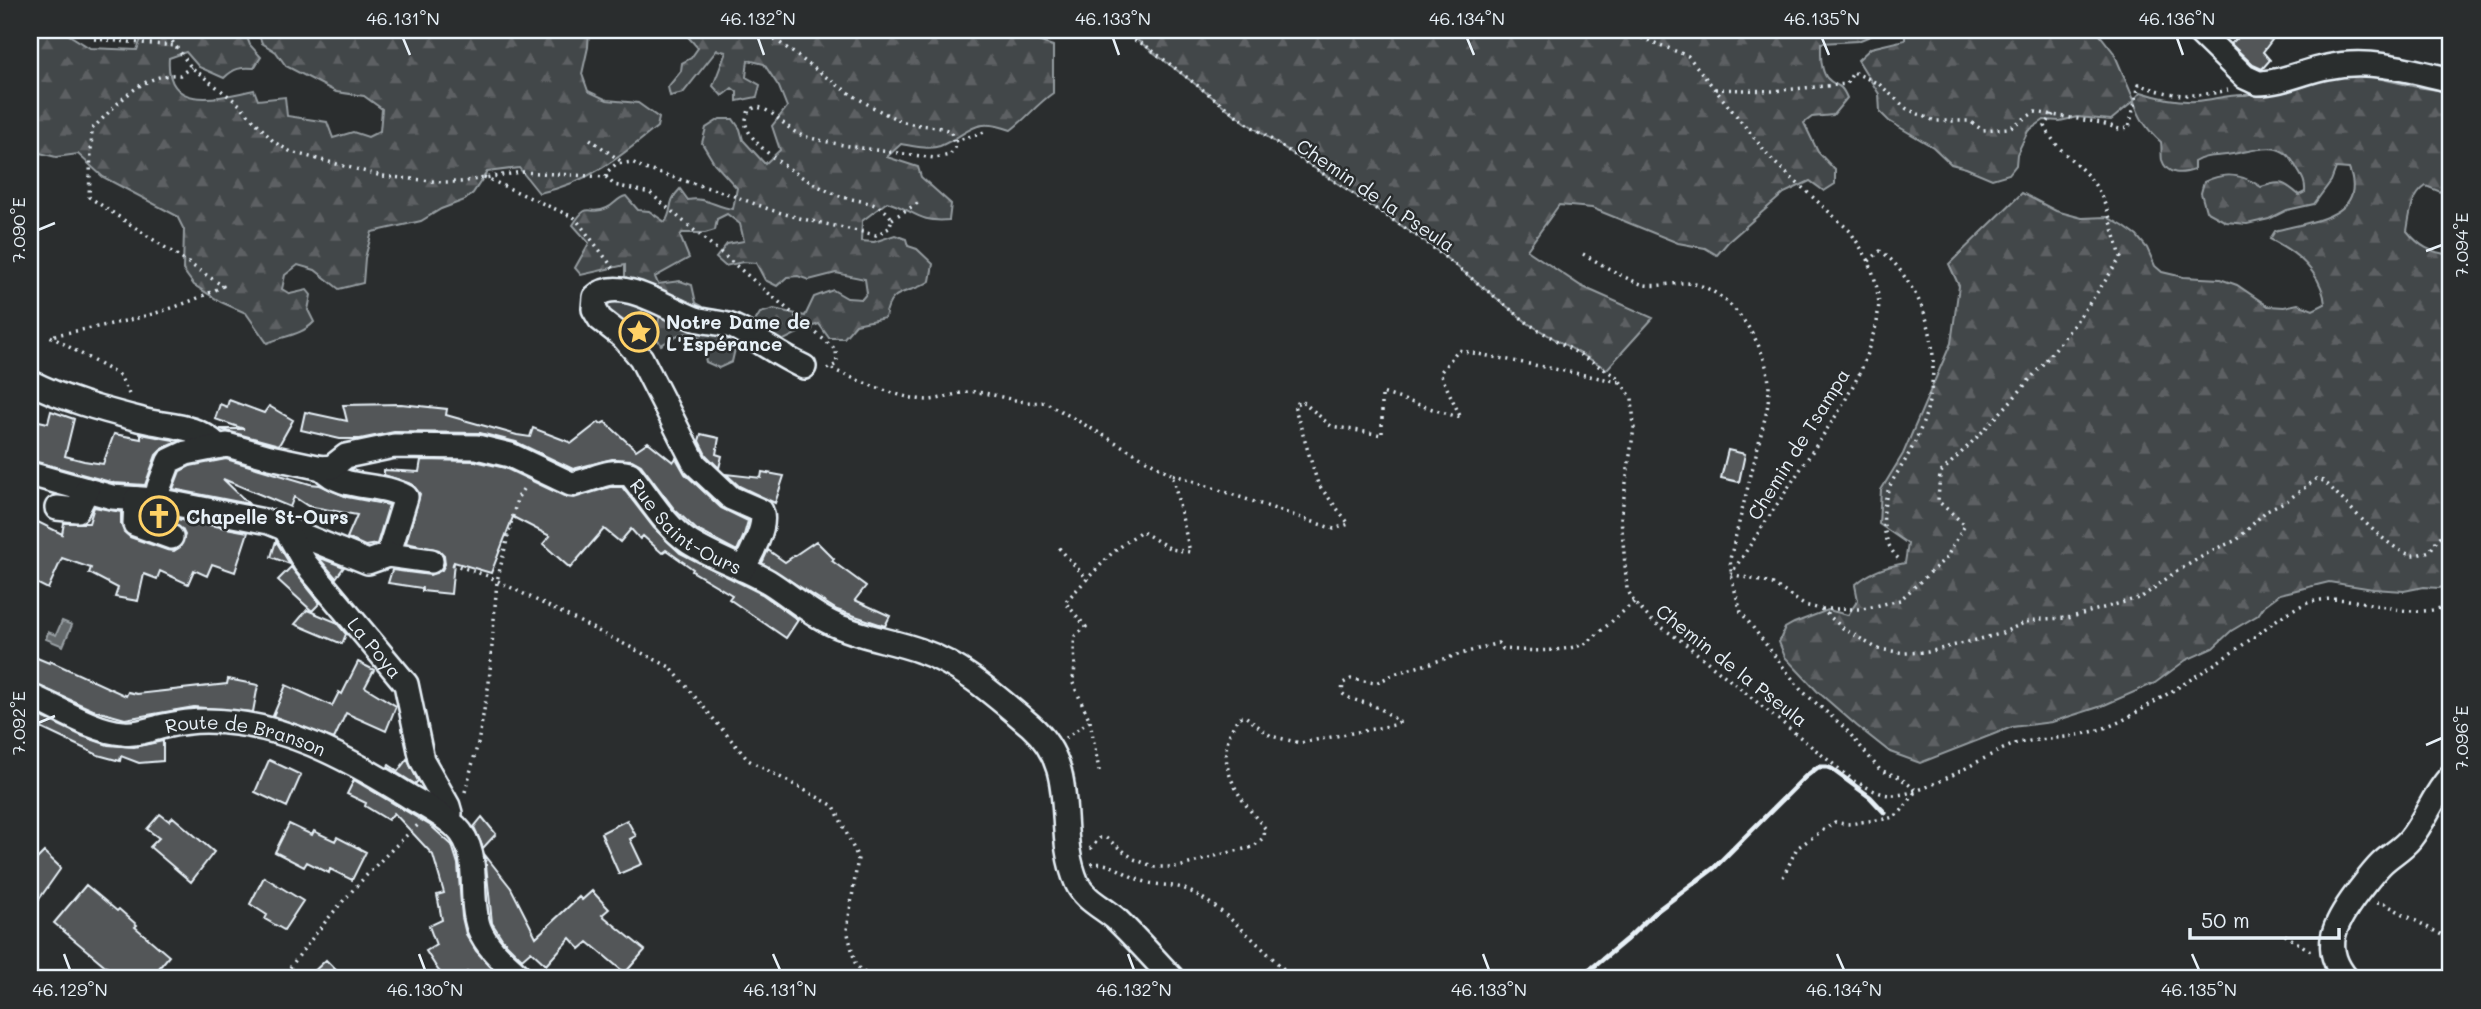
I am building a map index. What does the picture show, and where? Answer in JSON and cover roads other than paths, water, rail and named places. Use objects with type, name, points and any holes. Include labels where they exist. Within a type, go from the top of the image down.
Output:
[{"type":"street","points":[[2197,30],[2244,76],[2262,84],[2326,67],[2362,64],[2385,65],[2451,80]]},
{"type":"street","points":[[742,569],[750,557],[764,516],[761,510],[731,498],[695,464],[641,358],[623,337],[600,319],[594,309],[595,297],[600,291],[624,289],[697,320],[735,327],[777,355],[804,367]]},
{"type":"street","points":[[30,382],[82,403],[147,421],[187,426],[217,445]]},
{"type":"street","points":[[171,537],[135,524],[146,500],[159,487],[169,461],[186,453],[226,445],[322,468],[331,478],[353,485],[381,488],[406,498],[388,555]]},
{"type":"street","name":"Rue Saint-Ours","points":[[322,468],[332,467],[346,456],[359,452],[394,446],[434,445],[477,447],[510,455],[570,484],[606,472],[631,474],[670,527],[687,541],[767,581],[829,622],[862,635],[924,652],[947,663],[971,678],[1031,726],[1050,747],[1062,778],[1067,845],[1073,871],[1084,895],[1115,919],[1173,979]]},
{"type":"street","points":[[30,474],[111,497],[228,512],[285,528],[368,562],[388,555],[431,561]]},
{"type":"street","points":[[57,508],[77,510],[87,490]]},
{"type":"street","name":"La Poya","points":[[285,528],[312,573],[406,684],[422,760],[450,813],[441,816]]},
{"type":"street","name":"Route de Branson","points":[[30,696],[78,718],[121,733],[134,733],[186,722],[260,725],[286,733],[336,755],[441,816]]},
{"type":"street","points":[[2347,979],[2333,955],[2332,943],[2336,926],[2380,865],[2410,839],[2435,794],[2451,776]]},
{"type":"street","points":[[441,816],[458,829],[472,856],[474,906],[486,942],[523,979]]},
{"type":"railway","points":[[1579,979],[1654,913],[1714,868],[1818,767],[1832,769],[1870,797],[1885,813]]},
{"type":"place","name":"Notre Dame de L'Espérance","points":[[639,332]]},
{"type":"place","name":"Chapelle St-Ours","points":[[159,516]]}]
